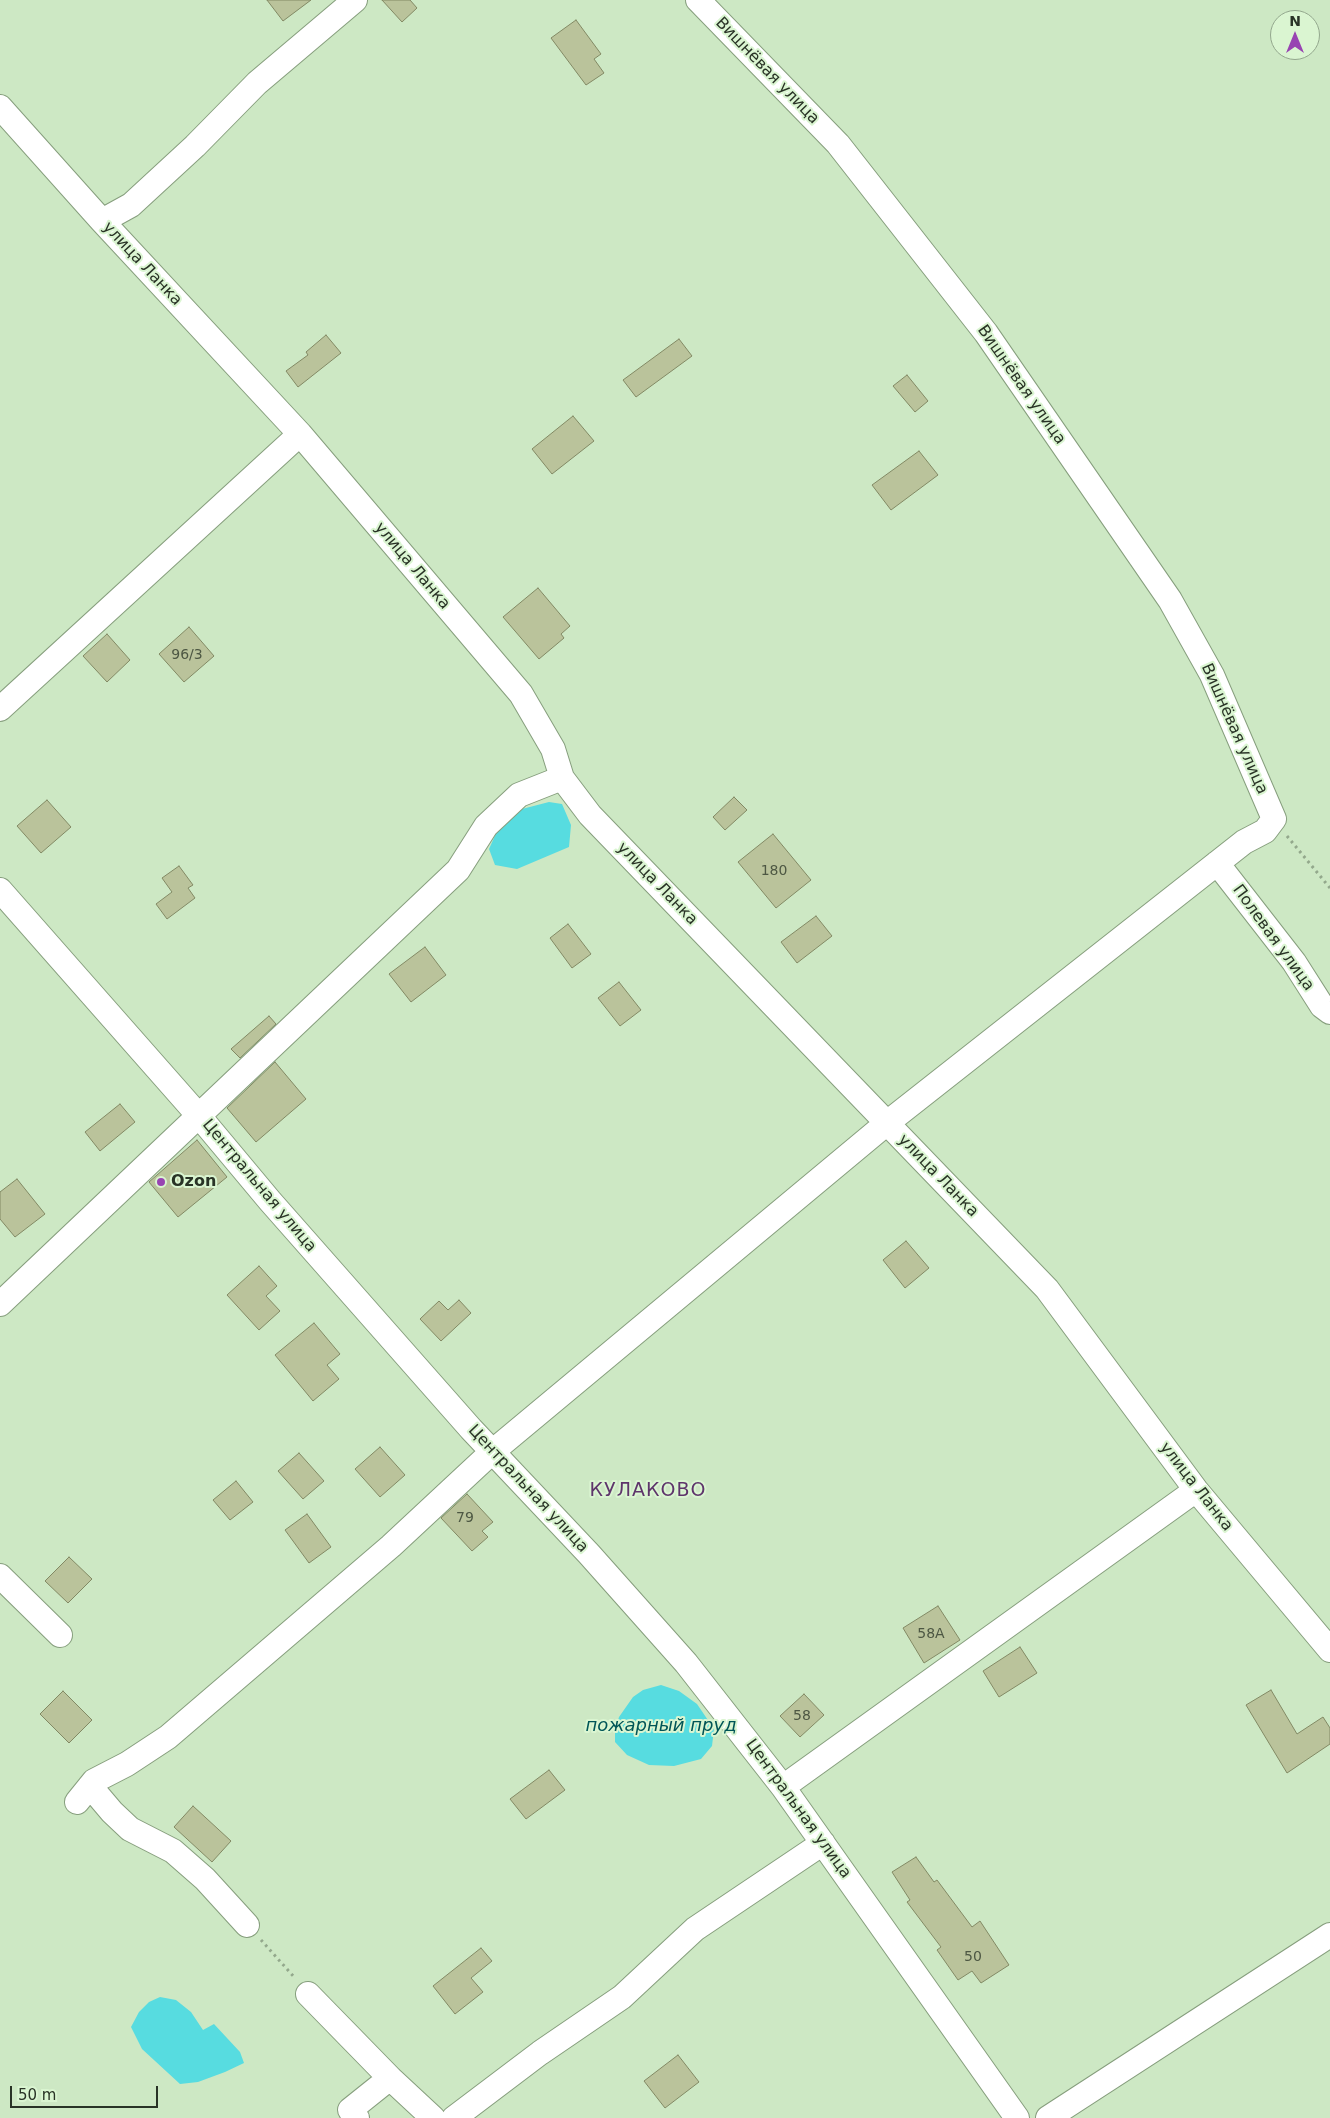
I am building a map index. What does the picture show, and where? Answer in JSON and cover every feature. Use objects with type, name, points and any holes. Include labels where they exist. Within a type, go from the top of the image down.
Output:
[{"type":"street","points":[[102,221],[131,205],[258,84],[355,0]]},
{"type":"street","name":"Вишнёвая улица","points":[[698,0],[838,144],[986,333],[1170,600],[1212,675],[1274,819]]},
{"type":"street","name":"улица Ланка","points":[[0,107],[102,221],[300,434],[521,694],[553,749],[562,778],[590,815],[1047,1289],[1196,1490],[1330,1650]]},
{"type":"street","points":[[0,709],[300,434]]},
{"type":"street","points":[[0,1304],[458,870],[486,826],[519,795],[562,778]]},
{"type":"street","points":[[247,1925],[205,1879],[173,1851],[130,1829],[112,1812],[83,1794],[94,1781],[127,1764],[168,1736],[391,1546],[492,1452],[886,1123],[1244,842],[1265,831],[1274,819]]},
{"type":"street","name":"Полевая улица","points":[[1217,863],[1294,962],[1322,1006],[1330,1012]]},
{"type":"street","name":"Центральная улица","points":[[0,890],[199,1116],[270,1201],[492,1452],[589,1554],[686,1663],[783,1787],[824,1843],[1016,2118]]},
{"type":"street","points":[[783,1787],[1196,1490]]},
{"type":"street","points":[[0,1576],[60,1635]]},
{"type":"street","points":[[454,2118],[540,2053],[622,1997],[695,1929],[824,1843]]},
{"type":"street","points":[[1048,2118],[1330,1935]]},
{"type":"street","points":[[308,1994],[390,2078],[433,2118]]},
{"type":"street","points":[[357,2118],[350,2110],[390,2078]]},
{"type":"path","points":[[1274,819],[1330,888]]},
{"type":"path","points":[[247,1925],[308,1994]]},
{"type":"water","points":[[549,802],[562,804],[571,825],[569,847],[517,869],[495,865],[489,849],[498,829],[522,809]]},
{"type":"water","name":"пожарный пруд","points":[[661,1685],[679,1691],[697,1704],[714,1729],[712,1746],[701,1759],[674,1766],[649,1765],[627,1755],[615,1742],[615,1730],[619,1717],[633,1697],[643,1690]]},
{"type":"water","points":[[160,1997],[176,2000],[191,2012],[203,2030],[214,2024],[240,2052],[244,2063],[198,2082],[180,2084],[142,2049],[131,2027],[139,2012],[149,2002]]},
{"type":"building","points":[[267,0],[311,0],[283,21]]},
{"type":"building","points":[[382,0],[410,0],[417,8],[402,22]]},
{"type":"building","points":[[576,20],[601,54],[594,59],[604,73],[586,85],[551,38]]},
{"type":"building","points":[[326,335],[341,353],[298,387],[286,371],[308,355],[306,352]]},
{"type":"building","points":[[679,339],[692,356],[636,397],[623,380]]},
{"type":"building","points":[[907,375],[928,401],[915,412],[893,386]]},
{"type":"building","points":[[573,416],[594,441],[552,474],[532,449]]},
{"type":"building","points":[[919,451],[938,475],[891,510],[872,485]]},
{"type":"building","points":[[538,588],[570,626],[561,634],[564,638],[539,659],[503,617]]},
{"type":"building","points":[[189,627],[214,656],[184,682],[159,654]]},
{"type":"building","points":[[107,634],[130,660],[107,682],[83,656]]},
{"type":"building","points":[[734,797],[747,810],[725,830],[713,817]]},
{"type":"building","points":[[47,800],[71,827],[41,853],[17,826]]},
{"type":"building","points":[[773,834],[811,880],[776,908],[738,862]]},
{"type":"building","points":[[179,866],[193,885],[188,888],[195,898],[167,919],[156,904],[172,892],[162,878]]},
{"type":"building","points":[[816,916],[832,936],[797,963],[781,942]]},
{"type":"building","points":[[568,924],[591,954],[572,968],[550,938]]},
{"type":"building","points":[[425,947],[446,975],[411,1002],[389,974]]},
{"type":"building","points":[[619,982],[641,1010],[620,1026],[598,998]]},
{"type":"building","points":[[269,1016],[276,1024],[240,1058],[231,1049]]},
{"type":"building","points":[[275,1062],[306,1099],[256,1142],[227,1108]]},
{"type":"building","points":[[120,1104],[135,1122],[100,1151],[85,1132]]},
{"type":"building","points":[[197,1140],[227,1177],[178,1217],[149,1182]]},
{"type":"building","points":[[17,1179],[45,1214],[15,1237],[0,1219],[0,1192]]},
{"type":"building","points":[[906,1241],[929,1268],[905,1288],[883,1260]]},
{"type":"building","points":[[259,1266],[277,1286],[266,1296],[280,1311],[259,1330],[227,1295]]},
{"type":"building","points":[[459,1300],[471,1313],[441,1341],[420,1319],[439,1301],[448,1310]]},
{"type":"building","points":[[314,1323],[340,1354],[327,1365],[339,1379],[313,1401],[275,1355]]},
{"type":"building","points":[[380,1447],[405,1475],[380,1497],[355,1469]]},
{"type":"building","points":[[299,1453],[324,1481],[303,1499],[278,1471]]},
{"type":"building","points":[[236,1481],[253,1502],[230,1520],[213,1500]]},
{"type":"building","points":[[467,1494],[493,1522],[482,1531],[488,1537],[472,1551],[441,1518]]},
{"type":"building","points":[[307,1514],[331,1547],[309,1563],[285,1530]]},
{"type":"building","points":[[69,1557],[92,1579],[68,1603],[45,1581]]},
{"type":"building","points":[[938,1606],[960,1640],[924,1663],[903,1628]]},
{"type":"building","points":[[1020,1647],[1037,1673],[999,1697],[983,1671]]},
{"type":"building","points":[[1271,1690],[1297,1734],[1323,1717],[1330,1728],[1330,1744],[1287,1773],[1246,1705]]},
{"type":"building","points":[[63,1691],[92,1720],[69,1743],[40,1714]]},
{"type":"building","points":[[804,1694],[824,1715],[800,1737],[780,1716]]},
{"type":"building","points":[[549,1770],[565,1790],[526,1819],[510,1799]]},
{"type":"building","points":[[193,1806],[231,1841],[212,1862],[174,1827]]},
{"type":"building","points":[[916,1857],[934,1882],[937,1880],[972,1927],[980,1921],[1009,1965],[981,1983],[972,1971],[958,1980],[937,1950],[941,1947],[907,1902],[910,1900],[892,1872]]},
{"type":"building","points":[[481,1948],[492,1961],[471,1978],[483,1992],[455,2014],[433,1986]]},
{"type":"building","points":[[678,2055],[699,2082],[665,2108],[644,2081]]},
{"type":"place","name":"Ozon","points":[[161,1182]]},
{"type":"district","name":"КУЛАКОВО","points":[[648,1491]]}]
